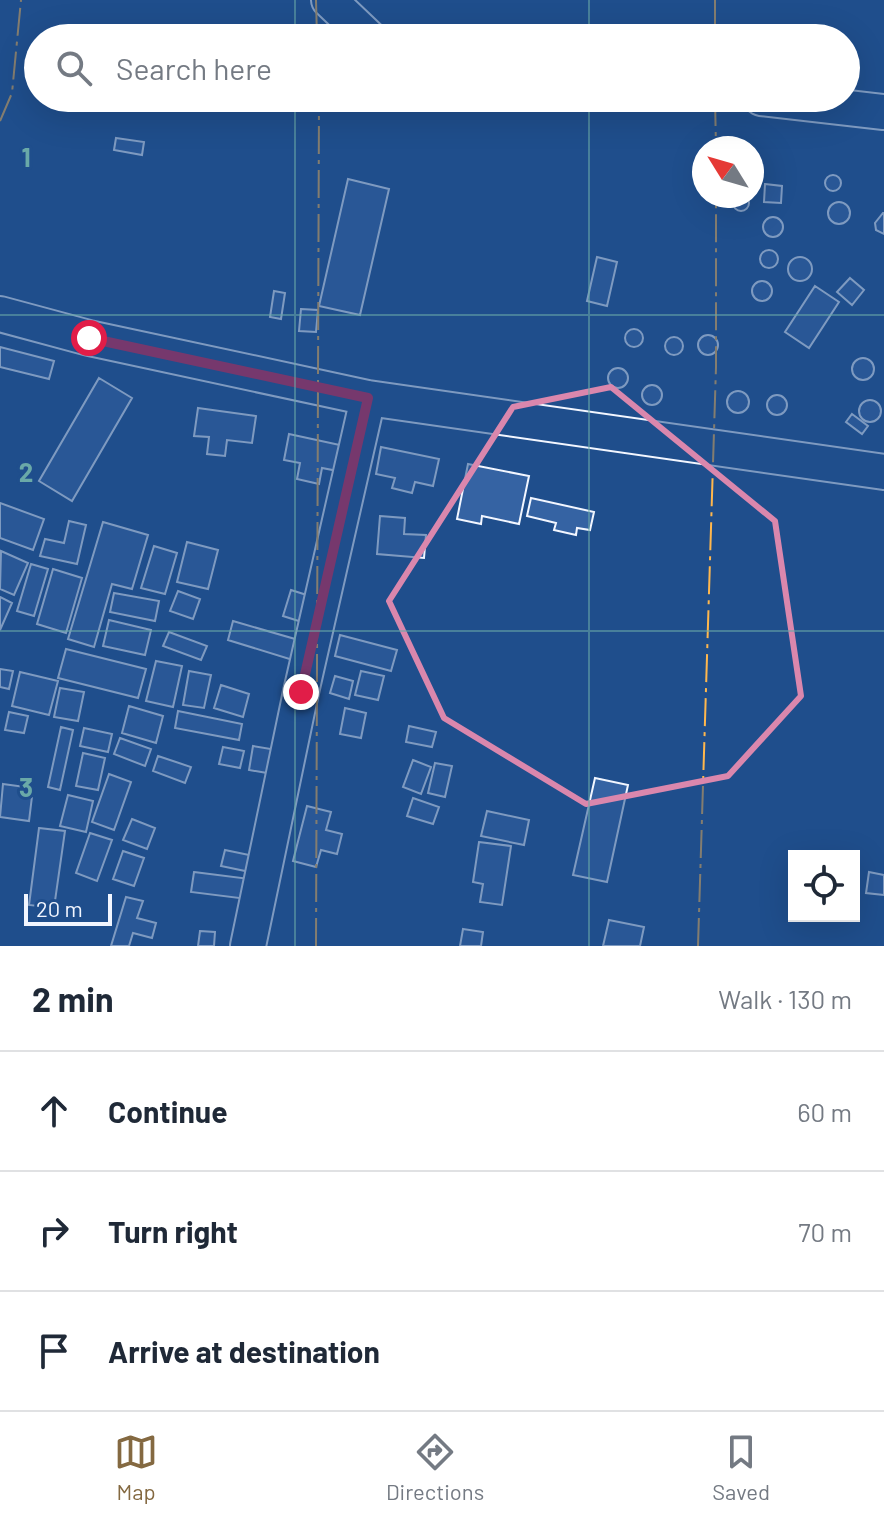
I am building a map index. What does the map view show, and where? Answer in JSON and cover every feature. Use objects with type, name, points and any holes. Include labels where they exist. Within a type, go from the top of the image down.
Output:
[{"type":"street","points":[[329,0],[354,24]]},
{"type":"street","points":[[860,109],[884,112]]},
{"type":"street","points":[[0,314],[89,338],[368,398],[884,472]]},
{"type":"street","points":[[248,946],[301,692],[368,398]]},
{"type":"highlighted area","points":[[611,387],[775,521],[801,696],[728,776],[586,804],[444,718],[389,601],[513,407]]},
{"type":"building","points":[[116,138],[144,142],[142,155],[114,150]]},
{"type":"building","points":[[833,175],[839,177],[839,189],[833,191],[827,189],[825,183],[827,177]]},
{"type":"building","points":[[348,179],[389,189],[360,315],[319,306]]},
{"type":"building","points":[[765,184],[782,186],[781,203],[764,202]]},
{"type":"building","points":[[839,202],[847,205],[850,213],[847,221],[839,224],[831,221],[828,213],[831,205]]},
{"type":"building","points":[[883,213],[884,234],[876,230],[875,223]]},
{"type":"building","points":[[773,217],[780,220],[783,227],[780,234],[773,237],[766,234],[763,227],[766,220]]},
{"type":"building","points":[[769,250],[778,259],[769,268],[760,259]]},
{"type":"building","points":[[597,257],[617,262],[607,306],[587,301]]},
{"type":"building","points":[[800,257],[809,260],[812,269],[809,278],[800,281],[791,278],[788,269],[791,260]]},
{"type":"building","points":[[850,278],[864,290],[852,305],[837,292]]},
{"type":"building","points":[[762,281],[769,284],[772,291],[769,298],[762,301],[755,298],[752,291],[755,284]]},
{"type":"building","points":[[815,286],[839,302],[809,348],[785,332]]},
{"type":"building","points":[[274,291],[285,293],[281,319],[270,317]]},
{"type":"building","points":[[301,309],[318,310],[316,332],[299,331]]},
{"type":"building","points":[[634,329],[643,338],[634,347],[625,338]]},
{"type":"building","points":[[708,335],[715,338],[718,345],[715,352],[708,355],[701,352],[698,345],[701,338]]},
{"type":"building","points":[[674,337],[683,346],[674,355],[665,346]]},
{"type":"building","points":[[0,347],[54,361],[49,379],[0,367]]},
{"type":"building","points":[[863,358],[871,361],[874,369],[871,377],[863,380],[855,377],[852,369],[855,361]]},
{"type":"building","points":[[618,368],[625,371],[628,378],[625,385],[618,388],[611,385],[608,378],[611,371]]},
{"type":"building","points":[[99,378],[132,398],[72,501],[39,481]]},
{"type":"building","points":[[652,385],[659,388],[662,395],[659,402],[652,405],[645,402],[642,395],[645,388]]},
{"type":"building","points":[[738,391],[746,394],[749,402],[746,410],[738,413],[730,410],[727,402],[730,394]]},
{"type":"building","points":[[777,395],[784,398],[787,405],[784,412],[777,415],[770,412],[767,405],[770,398]]},
{"type":"building","points":[[870,400],[878,403],[881,411],[878,419],[870,422],[862,419],[859,411],[862,403]]},
{"type":"building","points":[[198,408],[256,416],[252,443],[227,440],[225,456],[207,454],[209,437],[194,436]]},
{"type":"building","points":[[852,414],[868,426],[862,434],[846,422]]},
{"type":"building","points":[[289,434],[349,447],[343,472],[322,468],[319,484],[297,479],[300,463],[284,460]]},
{"type":"building","points":[[381,447],[439,459],[433,486],[415,482],[412,493],[392,488],[395,478],[376,474]]},
{"type":"building","points":[[468,464],[529,476],[519,524],[482,516],[481,524],[457,519]]},
{"type":"building","points":[[531,498],[594,512],[590,530],[577,528],[576,535],[554,530],[556,523],[527,516]]},
{"type":"building","points":[[0,503],[44,519],[33,550],[0,538]]},
{"type":"building","points":[[380,516],[405,518],[404,534],[426,535],[424,558],[377,554]]},
{"type":"building","points":[[69,521],[86,525],[77,564],[40,556],[45,539],[64,543]]},
{"type":"building","points":[[103,522],[148,535],[132,589],[112,584],[94,647],[68,639]]},
{"type":"building","points":[[187,542],[218,550],[208,589],[177,582]]},
{"type":"building","points":[[154,546],[177,553],[165,594],[141,588]]},
{"type":"building","points":[[1,551],[28,563],[14,595],[0,589]]},
{"type":"building","points":[[31,564],[48,569],[34,616],[17,611]]},
{"type":"building","points":[[53,569],[82,578],[66,633],[37,624]]},
{"type":"building","points":[[291,590],[313,597],[305,623],[283,616]]},
{"type":"building","points":[[178,591],[200,599],[193,619],[170,611]]},
{"type":"building","points":[[114,593],[159,601],[155,621],[110,612]]},
{"type":"building","points":[[0,597],[12,603],[0,630]]},
{"type":"building","points":[[109,620],[151,630],[145,655],[103,646]]},
{"type":"building","points":[[233,621],[302,641],[296,661],[228,640]]},
{"type":"building","points":[[169,632],[207,646],[201,660],[163,646]]},
{"type":"building","points":[[340,635],[397,650],[391,671],[335,656]]},
{"type":"building","points":[[66,649],[146,669],[138,698],[58,678]]},
{"type":"building","points":[[156,661],[182,666],[173,707],[146,701]]},
{"type":"building","points":[[0,669],[13,671],[9,689],[0,687]]},
{"type":"building","points":[[189,671],[211,675],[204,708],[183,705]]},
{"type":"building","points":[[361,671],[384,676],[378,700],[355,695]]},
{"type":"building","points":[[20,672],[58,681],[49,715],[12,706]]},
{"type":"building","points":[[335,676],[353,681],[349,699],[330,693]]},
{"type":"building","points":[[221,685],[249,694],[243,717],[214,708]]},
{"type":"building","points":[[60,688],[84,692],[78,721],[54,717]]},
{"type":"building","points":[[129,706],[163,716],[156,743],[122,733]]},
{"type":"building","points":[[345,708],[366,713],[361,738],[340,734]]},
{"type":"building","points":[[178,711],[242,724],[239,740],[175,728]]},
{"type":"building","points":[[9,712],[28,716],[24,733],[5,730]]},
{"type":"building","points":[[409,726],[436,732],[432,747],[406,742]]},
{"type":"building","points":[[61,727],[73,730],[60,790],[48,787]]},
{"type":"building","points":[[84,728],[112,734],[108,752],[80,746]]},
{"type":"building","points":[[120,738],[151,749],[145,766],[114,754]]},
{"type":"building","points":[[253,746],[277,750],[273,774],[249,770]]},
{"type":"building","points":[[223,747],[244,751],[240,768],[219,764]]},
{"type":"building","points":[[83,753],[105,758],[98,790],[76,786]]},
{"type":"building","points":[[158,756],[191,767],[185,783],[153,771]]},
{"type":"building","points":[[413,760],[431,767],[421,794],[403,787]]},
{"type":"building","points":[[435,763],[452,766],[445,797],[428,793]]},
{"type":"building","points":[[109,774],[131,782],[114,830],[92,822]]},
{"type":"building","points":[[595,778],[628,785],[607,882],[573,875]]},
{"type":"building","points":[[3,784],[33,788],[29,821],[0,817]]},
{"type":"building","points":[[68,795],[93,801],[86,832],[60,826]]},
{"type":"building","points":[[413,798],[439,807],[433,824],[407,816]]},
{"type":"building","points":[[307,806],[331,812],[326,830],[342,834],[337,854],[321,850],[316,867],[293,861]]},
{"type":"building","points":[[487,811],[529,820],[524,845],[481,836]]},
{"type":"building","points":[[132,819],[155,828],[147,849],[123,840]]},
{"type":"building","points":[[39,828],[65,831],[54,908],[29,905]]},
{"type":"building","points":[[90,833],[112,840],[97,881],[76,873]]},
{"type":"building","points":[[479,842],[511,846],[502,905],[480,902],[483,884],[473,882]]},
{"type":"building","points":[[225,850],[254,856],[250,872],[221,866]]},
{"type":"building","points":[[123,851],[144,858],[134,886],[113,879]]},
{"type":"building","points":[[194,872],[250,879],[247,899],[191,892]]},
{"type":"building","points":[[869,872],[884,875],[884,895],[866,893]]},
{"type":"building","points":[[126,897],[143,901],[137,918],[156,923],[152,938],[133,933],[129,946],[111,946]]},
{"type":"building","points":[[609,920],[644,927],[640,946],[603,946]]},
{"type":"building","points":[[463,929],[483,932],[481,946],[460,946]]},
{"type":"building","points":[[200,931],[215,932],[214,946],[198,946]]},
{"type":"power","points":[[0,121],[12,93],[21,0]]},
{"type":"power","points":[[316,0],[317,24]]},
{"type":"power","points":[[715,0],[715,24]]},
{"type":"power","points":[[316,946],[319,112]]},
{"type":"power","points":[[715,112],[716,136]]},
{"type":"power","points":[[698,946],[716,367],[716,208]]},
{"type":"route","points":[[89,338],[368,398],[301,692]]}]
